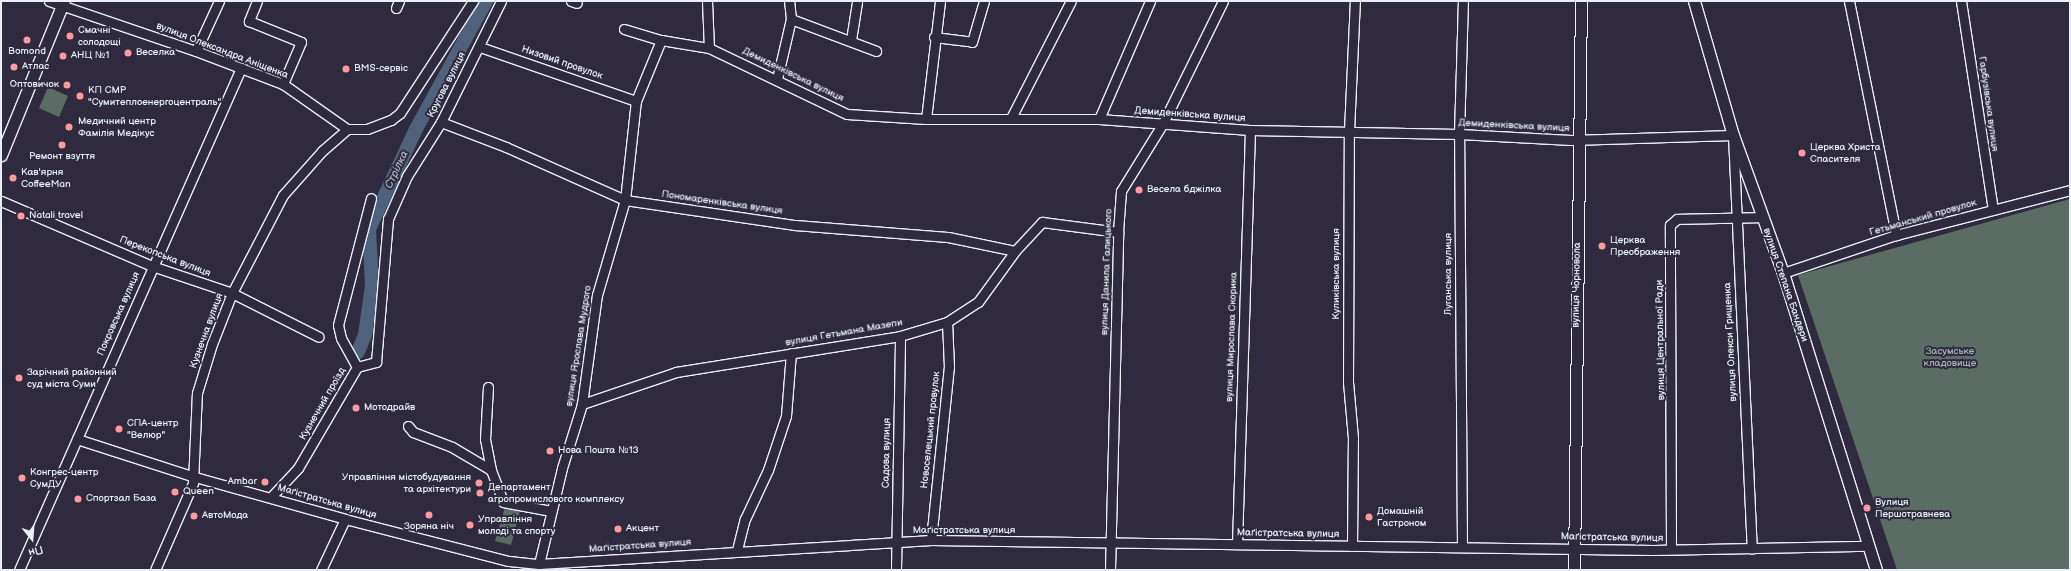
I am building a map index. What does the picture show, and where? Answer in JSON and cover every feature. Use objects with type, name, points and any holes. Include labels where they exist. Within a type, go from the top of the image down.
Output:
[{"type":"main road","name":"вулиця Чорновола","points":[[1574,570],[1582,1]]},
{"type":"main road","name":"вулиця Степана Бандери","points":[[1694,1],[1733,135],[1783,273],[1876,570]]},
{"type":"main road","points":[[1,155],[63,3]]},
{"type":"street","name":"вулиця Олександра Аніщенка","points":[[49,1],[63,3],[283,84],[347,129]]},
{"type":"street","points":[[196,51],[218,1]]},
{"type":"street","points":[[257,1],[249,21],[301,42],[283,84]]},
{"type":"street","points":[[347,129],[367,129],[391,120],[400,113],[473,1]]},
{"type":"street","name":"Кругова вулиця","points":[[357,367],[376,362],[388,219],[407,176],[441,122],[480,47],[501,1]]},
{"type":"street","points":[[707,1],[709,48]]},
{"type":"street","points":[[777,79],[792,20],[789,1]]},
{"type":"street","points":[[851,40],[857,1]]},
{"type":"street","points":[[926,119],[934,38],[940,1]]},
{"type":"street","points":[[934,38],[972,42],[984,1]]},
{"type":"street","points":[[1011,118],[1071,1]]},
{"type":"street","points":[[1099,119],[1150,1]]},
{"type":"street","name":"вулиця Данила Галицького","points":[[1110,570],[1118,232],[1121,191],[1162,125],[1223,1]]},
{"type":"street","name":"Куликівська вулиця","points":[[1352,546],[1353,438],[1348,382],[1349,131],[1354,1]]},
{"type":"street","name":"Луганська вулиця","points":[[1462,547],[1459,134],[1463,1]]},
{"type":"street","points":[[1849,1],[1896,235]]},
{"type":"street","name":"Гарбузівська вулиця","points":[[1961,1],[1992,210]]},
{"type":"street","points":[[792,20],[851,40],[876,51]]},
{"type":"street","name":"Демиденківська вулиця","points":[[624,29],[661,40],[709,48],[777,79],[847,114],[926,119],[1099,119],[1162,125],[1250,130],[1459,134],[1579,141],[1733,135]]},
{"type":"street","name":"вулиця Ярослава Мудрого","points":[[539,564],[551,512],[582,404],[597,295],[625,200],[636,101],[661,40]]},
{"type":"street","name":"Низовий провулок","points":[[480,47],[636,101]]},
{"type":"street","name":"Покровська вулиця","points":[[19,570],[152,266],[241,68]]},
{"type":"street","name":"Пономаренківська вулиця","points":[[441,122],[506,147],[625,200],[795,225],[948,236],[1015,251]]},
{"type":"street","name":"Кузнечна вулиця","points":[[155,570],[195,477],[197,393],[212,344],[232,293],[283,194],[322,151],[347,129]]},
{"type":"street","name":"вулиця Мирослава Скорика","points":[[1237,544],[1250,130]]},
{"type":"street","name":"вулиця Олекси Грищенка","points":[[1733,135],[1735,216],[1752,549]]},
{"type":"street","name":"Гетьманський провулок","points":[[1783,273],[1896,235],[2070,190]]},
{"type":"street","name":"Кузнечний проїзд","points":[[271,497],[298,468],[357,367],[341,338],[338,325],[371,198]]},
{"type":"street","name":"Перекопська вулиця","points":[[1,201],[152,266],[232,293],[319,337]]},
{"type":"street","name":"вулиця Центральної Ради","points":[[1671,550],[1670,225],[1677,219],[1735,216],[1762,217]]},
{"type":"street","name":"вулиця Гетьмана Мазепи","points":[[582,404],[676,372],[900,336],[947,322],[978,302],[1015,251],[1042,222],[1118,232]]},
{"type":"street","name":"Новоселецький провулок","points":[[931,540],[949,366],[947,322]]},
{"type":"street","name":"Садова вулиця","points":[[896,570],[900,336]]},
{"type":"street","points":[[737,550],[745,518],[768,470],[786,416],[791,354]]},
{"type":"street","points":[[488,387],[485,439],[491,470],[503,502],[551,512]]},
{"type":"street","points":[[408,426],[413,432],[452,447],[491,470]]},
{"type":"street","name":"Маґістратська вулиця","points":[[77,439],[195,477],[271,497],[509,566],[737,550],[931,540],[1110,544],[1237,544],[1671,550],[1869,546]]},
{"type":"street","points":[[321,570],[345,519]]},
{"type":"green space","points":[[48,87],[68,96],[59,117],[39,108]]},
{"type":"green space","name":"Засумське кладовище","points":[[2070,199],[2070,570],[1897,570],[1798,275]]},
{"type":"green space","points":[[505,507],[520,511],[511,545],[495,541]]},
{"type":"waterway","name":"Стрілка","points":[[358,352],[365,335],[372,285],[369,229],[416,129],[486,1]]},
{"type":"place","name":"Смачні солодощі","points":[[70,36]]},
{"type":"place","name":"Bomond","points":[[27,40]]},
{"type":"place","name":"Веселка","points":[[128,53]]},
{"type":"place","name":"АНЦ №1","points":[[63,56]]},
{"type":"place","name":"Атлас","points":[[14,67]]},
{"type":"place","name":"BMS-сервіс","points":[[346,69]]},
{"type":"place","name":"Оптовичок","points":[[67,85]]},
{"type":"place","name":"КП СМР \"Сумитеплоенергоцентраль\"","points":[[80,96]]},
{"type":"place","name":"Медичний центр Фамілія Медікус","points":[[69,127]]},
{"type":"place","name":"Ремонт взуття","points":[[62,145]]},
{"type":"place","name":"Церква Христа Спасителя","points":[[1802,153]]},
{"type":"place","name":"Кав'ярня CoffeeMan","points":[[13,178]]},
{"type":"place","name":"Весела бджілка","points":[[1139,190]]},
{"type":"place","name":"Natali travel","points":[[21,216]]},
{"type":"place","name":"Церква Преображення","points":[[1602,246]]},
{"type":"place","name":"Зарічний районний суд міста Суми","points":[[19,378]]},
{"type":"place","name":"Мотодрайв","points":[[356,408]]},
{"type":"place","name":"СПА-центр \"Велюр\"","points":[[119,429]]},
{"type":"place","name":"Нова Пошта №13","points":[[550,451]]},
{"type":"place","name":"Конгрес-центр СумДУ","points":[[22,478]]},
{"type":"place","name":"Ambar","points":[[265,482]]},
{"type":"place","name":"Управління містобудування та архітектури","points":[[479,483]]},
{"type":"place","name":"Queen","points":[[175,492]]},
{"type":"place","name":"Департамент агропромислового комплексу","points":[[480,493]]},
{"type":"place","name":"Спортзал База","points":[[78,499]]},
{"type":"place","name":"Вулиця Першотравнева","points":[[1867,508]]},
{"type":"place","name":"Зоряна ніч","points":[[429,515]]},
{"type":"place","name":"АвтоМода","points":[[194,516]]},
{"type":"place","name":"Домашній Гастроном","points":[[1369,517]]},
{"type":"place","name":"Управління молоді та спорту","points":[[470,525]]},
{"type":"place","name":"Акцент","points":[[618,529]]}]
